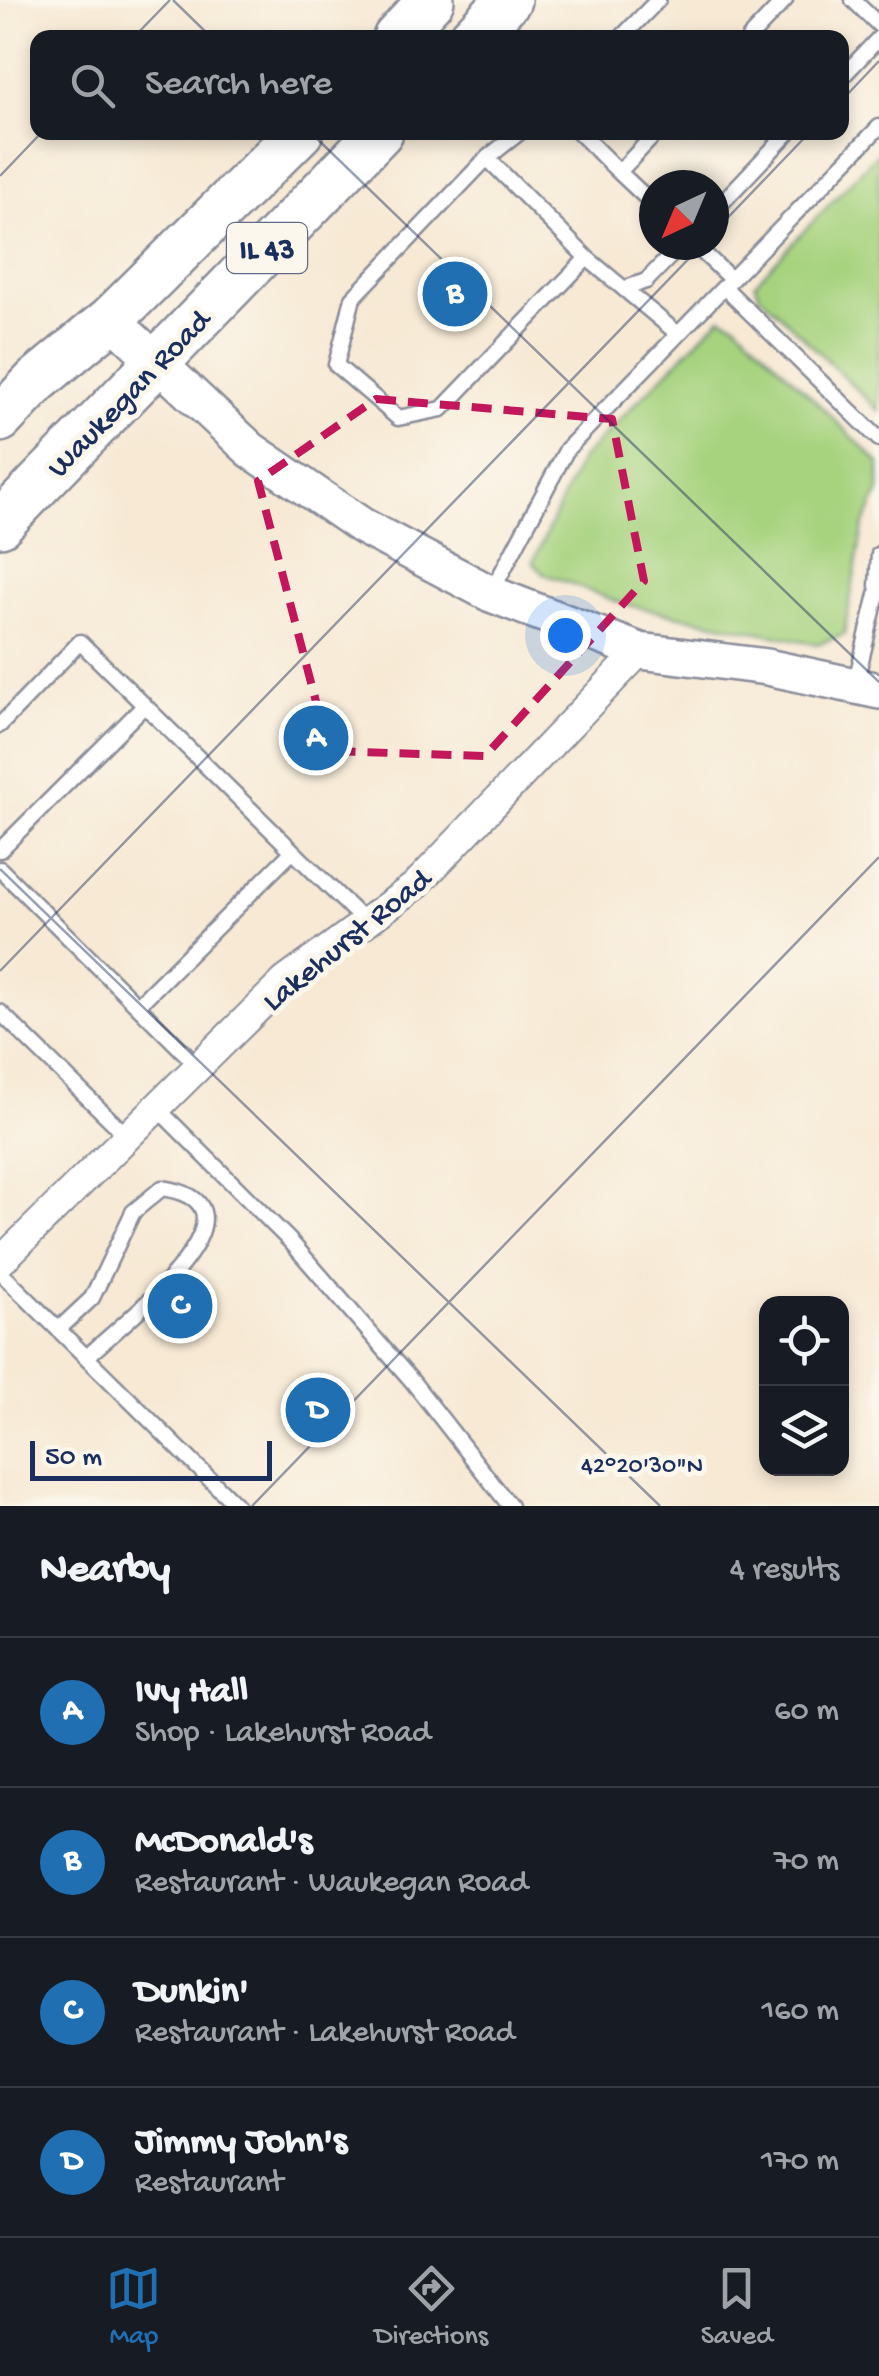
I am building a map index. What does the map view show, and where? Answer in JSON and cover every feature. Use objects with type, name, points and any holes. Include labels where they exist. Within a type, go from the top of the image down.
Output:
[{"type":"main road","points":[[403,30],[431,0]]},
{"type":"main road","points":[[480,30],[508,0]]},
{"type":"main road","name":"Waukegan Road","points":[[0,419],[36,381],[111,319],[292,140]]},
{"type":"main road","name":"Waukegan Road","points":[[0,524],[372,140]]},
{"type":"street","points":[[111,319],[154,364],[251,450],[346,515],[491,594],[640,651],[767,667],[867,689]]},
{"type":"street","name":"Lakehurst Road","points":[[0,1262],[285,981],[416,886],[640,651]]},
{"type":"lane","points":[[629,30],[658,0]]},
{"type":"lane","points":[[757,30],[785,0]]},
{"type":"lane","points":[[853,0],[879,26]]},
{"type":"lane","points":[[849,70],[879,38]]},
{"type":"lane","points":[[491,594],[567,449],[879,127]]},
{"type":"lane","points":[[510,140],[487,158],[354,298],[336,365],[398,418],[442,409],[587,258]]},
{"type":"lane","points":[[588,140],[639,190]]},
{"type":"lane","points":[[620,172],[650,140]]},
{"type":"lane","points":[[729,194],[781,140]]},
{"type":"lane","points":[[487,158],[587,258],[678,334]]},
{"type":"lane","points":[[626,288],[646,281],[666,260]]},
{"type":"lane","points":[[708,260],[879,439]]},
{"type":"lane","points":[[867,689],[879,554]]},
{"type":"lane","points":[[0,724],[80,642],[364,922]]},
{"type":"lane","points":[[0,850],[144,706]]},
{"type":"lane","points":[[138,1005],[292,852]]},
{"type":"lane","points":[[0,869],[198,1066]]},
{"type":"lane","points":[[0,1012],[129,1137]]},
{"type":"lane","points":[[157,1108],[291,1242],[412,1381],[510,1506]]},
{"type":"lane","points":[[60,1328],[92,1298],[133,1212],[162,1188],[186,1192],[203,1209],[206,1227],[194,1253],[88,1356]]},
{"type":"lane","points":[[0,1272],[237,1506]]},
{"type":"highlighted area","points":[[376,399],[612,419],[644,581],[485,756],[329,751],[258,481]]},
{"type":"green space","points":[[879,152],[879,411],[759,294],[755,283]]},
{"type":"green space","points":[[721,317],[736,323],[879,463],[879,491],[863,527],[844,635],[817,644],[623,604],[542,573],[533,562],[581,459]]},
{"type":"place","name":"McDonald's","points":[[455,294]]},
{"type":"place","name":"Ivy Hall","points":[[316,738]]},
{"type":"place","name":"Dunkin'","points":[[180,1306]]},
{"type":"place","name":"Jimmy John's","points":[[318,1410]]}]
